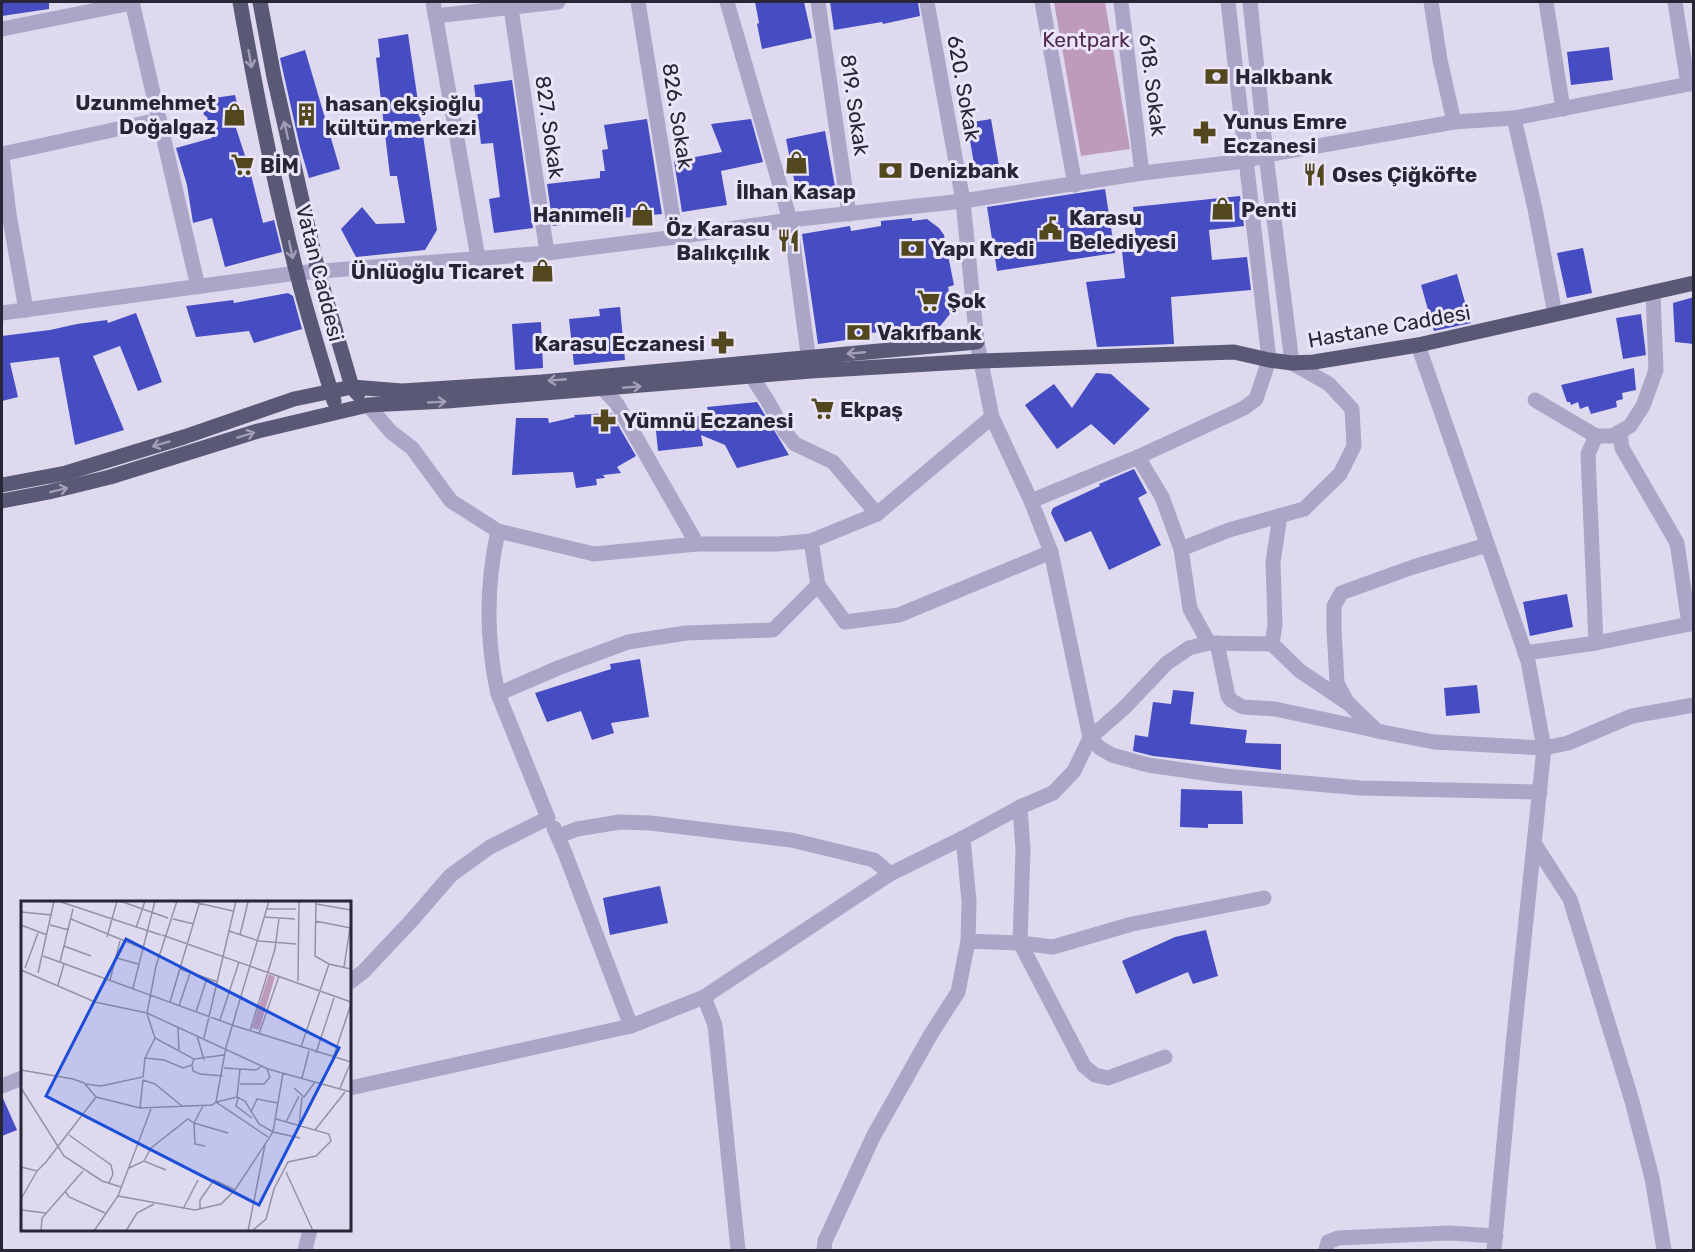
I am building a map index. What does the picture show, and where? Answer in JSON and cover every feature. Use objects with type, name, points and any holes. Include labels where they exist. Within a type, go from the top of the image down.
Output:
[{"type":"main road","name":"Vatan Caddesi","points":[[240,2],[260,112],[297,273],[337,413]]},
{"type":"main road","name":"Vatan Caddesi","points":[[260,2],[274,77],[318,272],[352,387],[368,405]]},
{"type":"main road","name":"Hastane Caddesi","points":[[810,364],[980,361],[1234,352],[1292,363],[1314,362],[1418,345],[1694,283]]},
{"type":"main road","points":[[2,485],[66,473],[183,437],[294,399],[352,387],[402,391],[676,370],[810,364],[977,342]]},
{"type":"main road","points":[[2,501],[100,479],[258,431],[368,405],[604,390],[752,377],[810,364]]},
{"type":"street","points":[[2,29],[132,2],[198,287]]},
{"type":"street","points":[[478,258],[434,9],[512,8],[558,2]]},
{"type":"street","name":"826. Sokak","points":[[638,2],[676,237]]},
{"type":"street","points":[[727,2],[790,220],[810,364]]},
{"type":"street","name":"819. Sokak","points":[[819,2],[849,214]]},
{"type":"street","name":"620. Sokak","points":[[927,2],[963,201],[977,342],[992,417],[1031,501],[1051,552],[1090,738]]},
{"type":"street","points":[[1042,2],[1075,184]]},
{"type":"street","name":"618. Sokak","points":[[1121,2],[1142,173]]},
{"type":"street","points":[[1031,501],[1138,457],[1244,408],[1256,399],[1269,360],[1228,2]]},
{"type":"street","points":[[1181,549],[1230,530],[1304,509],[1340,474],[1354,446],[1352,409],[1329,384],[1292,363],[1250,2]]},
{"type":"street","points":[[1431,2],[1440,60],[1454,122]]},
{"type":"street","points":[[1546,2],[1563,109]]},
{"type":"street","points":[[2,314],[297,273],[547,252],[676,237],[790,220],[963,201],[1142,173],[1246,161],[1266,155],[1454,122],[1514,118],[1563,109],[1691,84],[1676,2]]},
{"type":"street","name":"827. Sokak","points":[[512,8],[547,252]]},
{"type":"street","points":[[1514,118],[1535,209],[1555,314]]},
{"type":"street","points":[[26,310],[9,214],[2,155],[159,120]]},
{"type":"street","points":[[1535,400],[1596,436],[1612,436],[1630,426],[1643,406],[1656,370],[1653,292]]},
{"type":"street","points":[[1326,1251],[1328,1242],[1338,1238],[1449,1233],[1495,1243],[1544,748],[1525,653],[1418,345]]},
{"type":"street","points":[[752,377],[768,400],[785,432],[795,444],[833,462],[877,514]]},
{"type":"street","points":[[604,390],[617,404],[697,544]]},
{"type":"street","points":[[368,405],[391,432],[412,448],[451,501],[498,531],[594,554],[697,544],[777,544],[812,541],[877,514],[992,417]]},
{"type":"street","points":[[1525,653],[1596,643],[1691,623],[1677,543],[1622,448],[1620,433]]},
{"type":"street","points":[[1596,436],[1588,454],[1596,643]]},
{"type":"street","points":[[1138,457],[1161,497],[1181,549],[1190,609],[1213,643],[1228,696],[1242,707],[1275,710],[1434,742],[1544,748],[1568,743],[1632,716],[1694,705]]},
{"type":"street","points":[[1272,644],[1275,625],[1273,562],[1280,516]]},
{"type":"street","points":[[498,531],[491,562],[489,612],[491,661],[498,694],[548,818],[559,836],[632,1026]]},
{"type":"street","points":[[812,541],[818,585],[846,621],[899,615],[1051,552]]},
{"type":"street","points":[[1349,704],[1337,683],[1336,672],[1334,606],[1341,593],[1413,567],[1487,545]]},
{"type":"street","points":[[498,694],[558,668],[628,642],[686,633],[772,630],[818,585]]},
{"type":"street","points":[[351,1088],[632,1026],[704,997],[890,874],[1053,792],[1074,771],[1090,738],[1124,708],[1167,663],[1189,648],[1213,643],[1272,644],[1300,671],[1349,704],[1377,731]]},
{"type":"street","points":[[1090,738],[1112,755],[1148,765],[1225,776],[1360,788],[1540,792]]},
{"type":"street","points":[[1020,807],[1023,850],[1020,943],[1084,1066],[1095,1075],[1108,1078],[1165,1057]]},
{"type":"street","points":[[351,981],[412,920],[451,875],[490,847],[548,818]]},
{"type":"street","points":[[559,836],[577,829],[620,822],[650,823],[791,840],[874,860],[890,874]]},
{"type":"street","points":[[824,1251],[825,1241],[873,1137],[931,1034],[958,992],[968,941],[969,901],[963,838]]},
{"type":"street","points":[[1534,843],[1570,899],[1632,1101],[1649,1167],[1664,1251]]},
{"type":"street","points":[[968,941],[1053,947],[1132,924],[1264,898]]},
{"type":"street","points":[[704,997],[715,1024],[738,1251]]},
{"type":"street","points":[[2,1086],[21,1078]]},
{"type":"street","points":[[305,1251],[310,1231]]},
{"type":"green space","name":"Kentpark","points":[[1054,2],[1105,2],[1130,149],[1081,156]]},
{"type":"building","points":[[2,2],[49,2],[49,9],[2,16]]},
{"type":"building","points":[[755,2],[804,2],[812,38],[762,49]]},
{"type":"building","points":[[830,2],[918,2],[920,16],[883,24],[882,22],[834,30]]},
{"type":"building","points":[[408,34],[437,230],[425,250],[356,257],[341,229],[362,207],[376,224],[405,223],[397,176],[390,176],[376,58],[380,57],[378,39]]},
{"type":"building","points":[[1609,47],[1613,80],[1571,85],[1567,52]]},
{"type":"building","name":"hasan ekşioğlu kültür merkezi","points":[[305,50],[340,169],[309,178],[280,58]]},
{"type":"building","points":[[512,80],[533,228],[494,233],[489,199],[500,197],[493,143],[481,144],[474,85]]},
{"type":"building","points":[[235,95],[242,124],[235,125],[263,223],[274,220],[282,252],[225,267],[212,218],[193,223],[187,185],[176,148],[212,138],[200,100]]},
{"type":"building","points":[[647,119],[662,214],[603,220],[603,218],[553,226],[547,184],[600,178],[600,171],[605,171],[602,150],[608,149],[604,125]]},
{"type":"building","points":[[751,119],[763,162],[721,171],[727,205],[682,212],[674,161],[722,152],[711,124]]},
{"type":"building","points":[[991,119],[1000,172],[976,176],[967,123]]},
{"type":"building","points":[[825,131],[836,192],[798,200],[786,139]]},
{"type":"building","name":"Karasu Belediyesi","points":[[1105,189],[1115,253],[997,271],[987,207]]},
{"type":"building","points":[[1240,196],[1244,226],[1209,230],[1212,260],[1247,257],[1251,290],[1171,297],[1174,344],[1097,347],[1086,282],[1125,278],[1121,242],[1136,240],[1133,207]]},
{"type":"building","points":[[912,218],[912,221],[927,219],[944,235],[954,285],[948,287],[953,310],[938,329],[889,335],[886,332],[866,333],[867,337],[818,344],[802,234],[850,226],[851,231],[881,226],[881,221]]},
{"type":"building","points":[[1583,248],[1592,293],[1567,298],[1557,253]]},
{"type":"building","points":[[1457,274],[1471,323],[1434,331],[1421,285]]},
{"type":"building","points":[[288,293],[293,296],[302,329],[254,343],[249,331],[196,337],[186,306],[233,300],[234,303]]},
{"type":"building","points":[[1694,297],[1694,344],[1675,342],[1673,303]]},
{"type":"building","points":[[620,307],[625,360],[574,365],[569,319],[600,316],[599,309]]},
{"type":"building","points":[[136,313],[162,382],[138,391],[120,346],[93,356],[124,430],[75,445],[59,357],[10,363],[18,397],[2,401],[2,336],[107,320],[108,323]]},
{"type":"building","points":[[1641,314],[1646,355],[1623,359],[1616,318]]},
{"type":"building","points":[[541,322],[543,368],[515,370],[512,324]]},
{"type":"building","points":[[1634,368],[1636,390],[1622,393],[1623,399],[1616,401],[1617,407],[1591,414],[1588,406],[1580,409],[1578,402],[1571,405],[1567,402],[1561,385]]},
{"type":"building","points":[[1096,373],[1111,374],[1150,409],[1114,445],[1091,424],[1057,449],[1025,405],[1054,384],[1072,408]]},
{"type":"building","points":[[757,402],[789,455],[737,468],[725,445],[701,435],[703,446],[658,451],[655,421],[709,415],[707,407]]},
{"type":"building","points":[[611,413],[636,456],[617,467],[621,473],[603,475],[605,478],[596,479],[597,485],[576,488],[573,472],[512,475],[516,418],[548,418],[549,423],[575,417],[574,415]]},
{"type":"building","points":[[1134,469],[1147,493],[1138,498],[1161,545],[1109,570],[1091,531],[1065,542],[1051,513],[1053,508]]},
{"type":"building","points":[[1567,594],[1573,627],[1530,636],[1523,602]]},
{"type":"building","points":[[640,659],[649,717],[611,723],[614,733],[592,740],[581,711],[547,722],[535,693],[611,669],[610,664]]},
{"type":"building","points":[[1477,685],[1480,713],[1446,716],[1444,688]]},
{"type":"building","points":[[1173,690],[1194,692],[1190,724],[1247,730],[1245,743],[1281,744],[1281,770],[1153,756],[1133,751],[1135,735],[1148,737],[1153,702],[1171,704]]},
{"type":"building","points":[[1181,789],[1242,791],[1243,824],[1208,824],[1208,828],[1180,827]]},
{"type":"building","points":[[660,886],[668,923],[610,935],[603,898]]},
{"type":"building","points":[[1206,930],[1218,976],[1193,984],[1188,972],[1136,994],[1122,961],[1175,937]]},
{"type":"building","points":[[2,1096],[17,1130],[2,1136]]},
{"type":"place","name":"Halkbank","points":[[1217,76]]},
{"type":"place","name":"Uzunmehmet Doğalgaz","points":[[234,114]]},
{"type":"place","name":"hasan ekşioğlu kültür merkezi","points":[[307,115]]},
{"type":"place","name":"Yunus Emre Eczanesi","points":[[1205,133]]},
{"type":"place","name":"İlhan Kasap","points":[[796,163]]},
{"type":"place","name":"BİM","points":[[242,165]]},
{"type":"place","name":"Denizbank","points":[[891,170]]},
{"type":"place","name":"Oses Çiğköfte","points":[[1314,174]]},
{"type":"place","name":"Penti","points":[[1223,209]]},
{"type":"place","name":"Hanımeli","points":[[642,214]]},
{"type":"place","name":"Karasu Belediyesi","points":[[1051,229]]},
{"type":"place","name":"Öz Karasu Balıkçılık","points":[[788,240]]},
{"type":"place","name":"Yapı Kredi","points":[[913,248]]},
{"type":"place","name":"Ünlüoğlu Ticaret","points":[[542,271]]},
{"type":"place","name":"Şok","points":[[929,300]]},
{"type":"place","name":"Vakıfbank","points":[[859,332]]},
{"type":"place","name":"Karasu Eczanesi","points":[[723,343]]},
{"type":"place","name":"Ekpaş","points":[[822,409]]},
{"type":"place","name":"Yümnü Eczanesi","points":[[605,420]]}]
